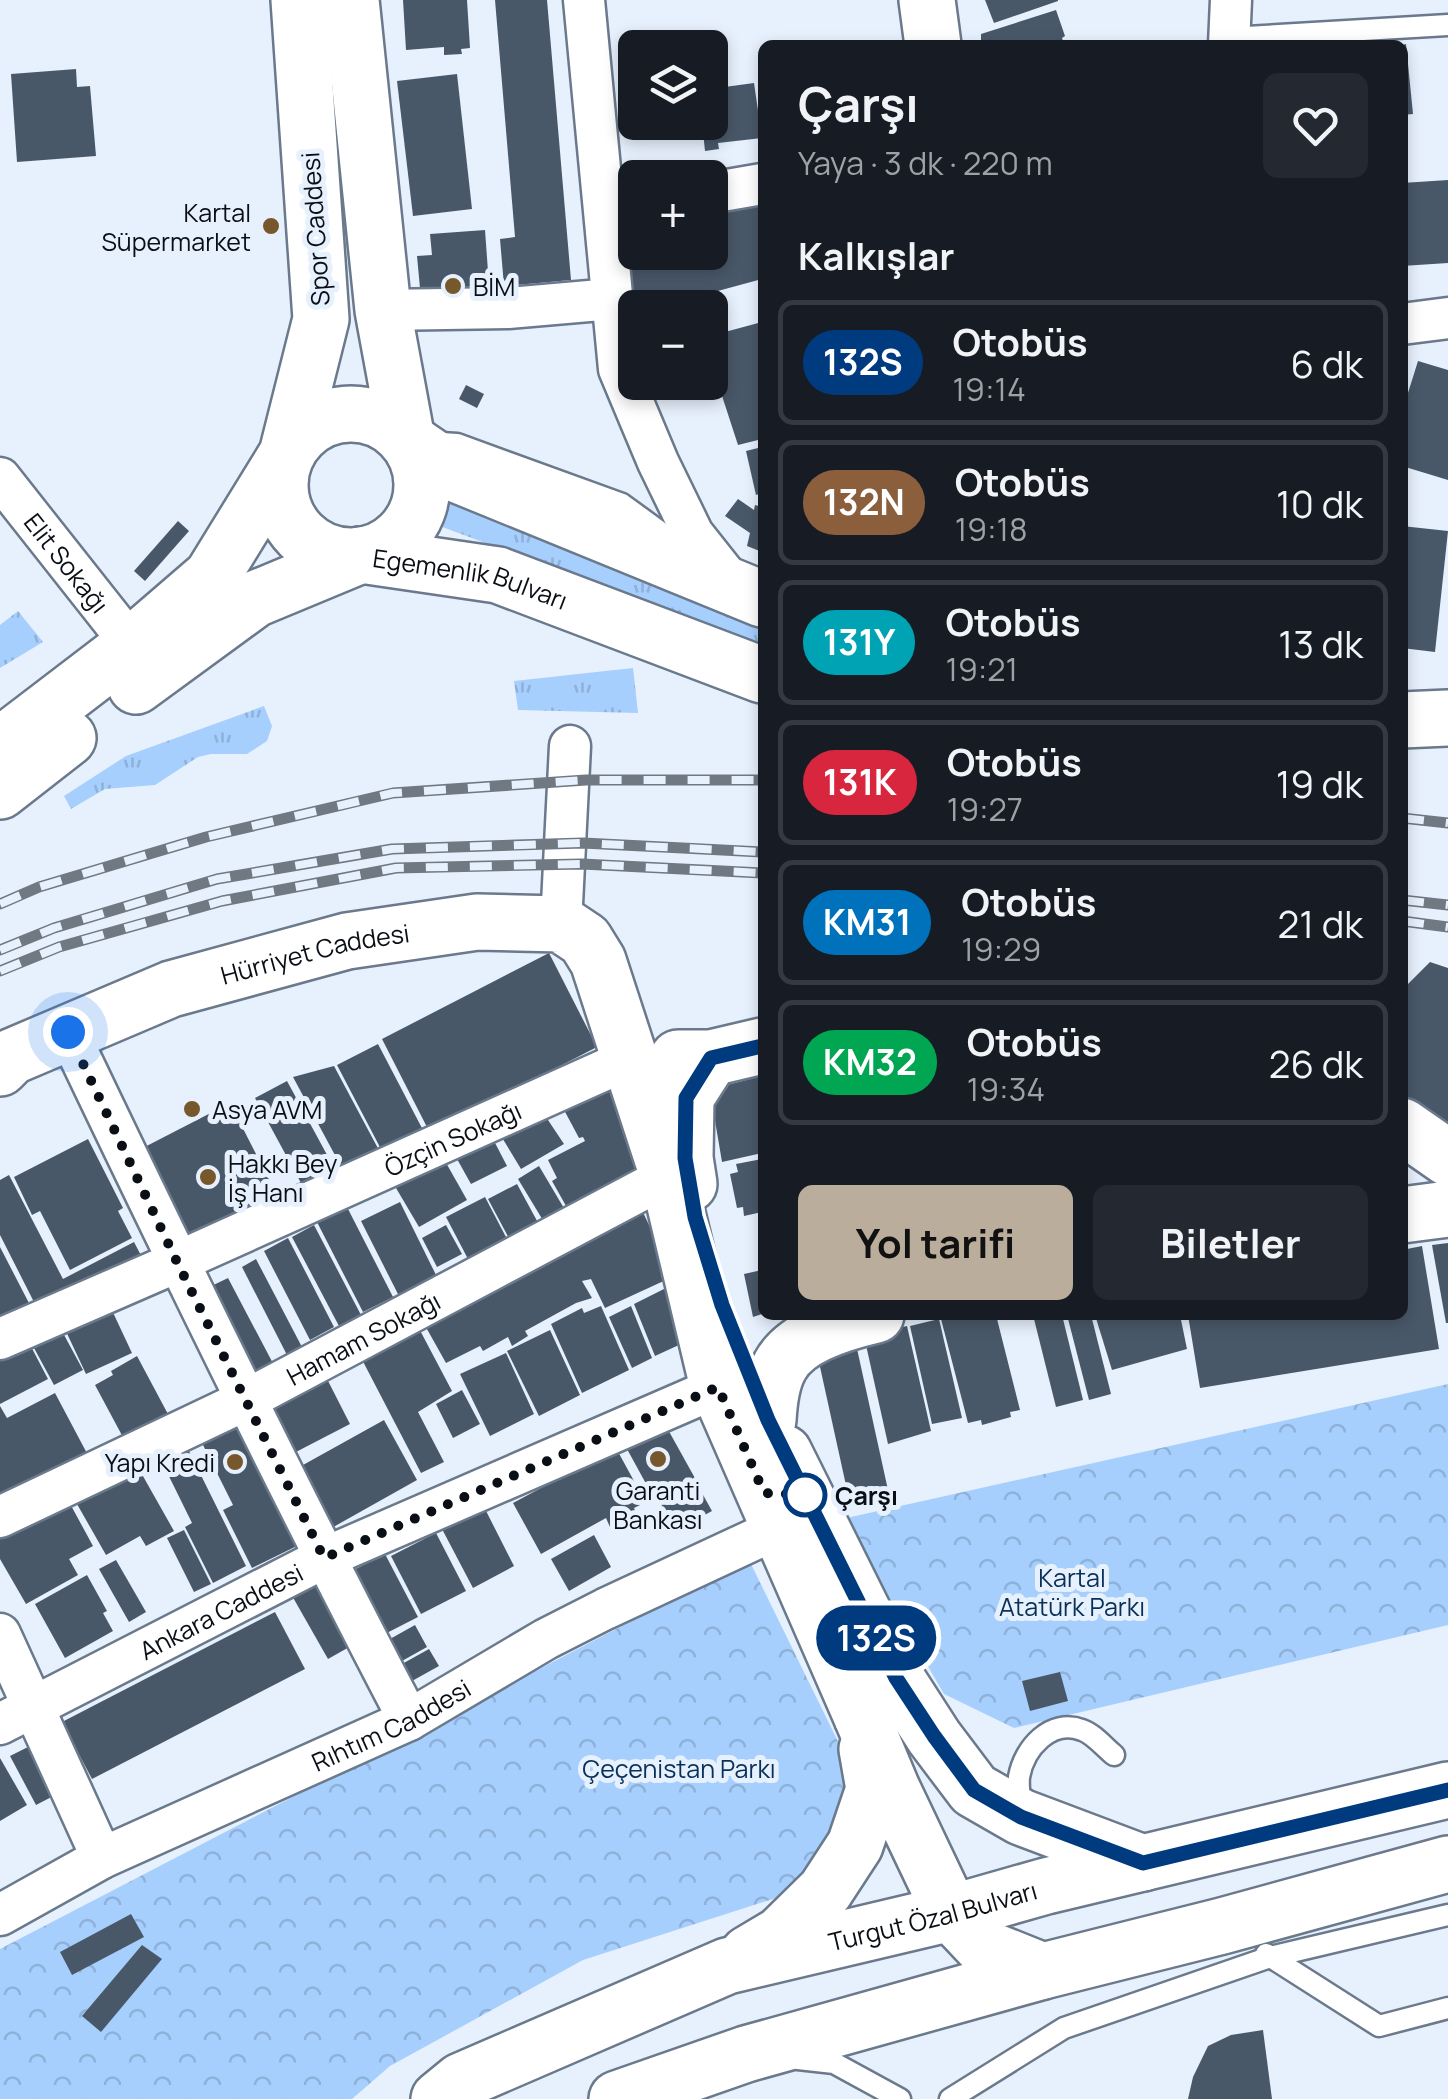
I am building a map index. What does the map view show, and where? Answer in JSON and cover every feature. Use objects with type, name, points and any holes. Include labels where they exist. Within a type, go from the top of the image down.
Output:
[{"type":"main road","name":"Spor Caddesi","points":[[287,454],[322,319],[299,0]]},
{"type":"main road","points":[[287,454],[281,475],[281,497],[301,536],[318,548],[363,563],[400,537],[413,520],[421,501],[422,479],[418,459],[407,440],[383,310],[351,0]]},
{"type":"main road","points":[[926,0],[933,40]]},
{"type":"main road","points":[[0,746],[132,645],[212,576],[301,434],[321,421],[344,414],[367,415],[390,424],[458,475],[749,593]]},
{"type":"main road","name":"Egemenlik Bulvarı","points":[[0,791],[255,598],[363,563],[498,574],[758,673]]},
{"type":"main road","points":[[1408,720],[1448,718]]},
{"type":"main road","name":"Hürriyet Caddesi","points":[[0,1068],[11,1058],[171,989],[347,941],[477,922],[561,924]]},
{"type":"main road","points":[[561,924],[585,940],[598,961],[668,1176],[718,1387],[892,1789],[951,1913],[983,1947],[1042,1971]]},
{"type":"main road","points":[[609,994],[644,1046],[678,1058],[737,1052]]},
{"type":"main road","points":[[737,1052],[686,1098],[685,1158],[695,1217],[722,1305],[768,1420],[896,1678],[974,1790],[1021,1817],[1143,1863]]},
{"type":"main road","points":[[1408,1130],[1448,1158]]},
{"type":"main road","points":[[1408,1214],[1448,1209]]},
{"type":"main road","points":[[768,1420],[770,1396],[781,1363],[806,1340],[854,1320]]},
{"type":"main road","points":[[728,1966],[780,1935],[824,1891],[855,1844],[874,1789],[862,1717]]},
{"type":"main road","name":"Turgut Özal Bulvarı","points":[[439,2099],[461,2081],[728,1966],[1448,1790]]},
{"type":"main road","points":[[617,2099],[746,2054],[1448,1864]]},
{"type":"street","points":[[584,0],[618,202]]},
{"type":"street","points":[[728,190],[758,185]]},
{"type":"street","points":[[618,221],[612,298],[619,368],[693,534],[749,593]]},
{"type":"street","points":[[383,310],[508,308],[612,298]]},
{"type":"street","points":[[1408,323],[1448,318]]},
{"type":"street","name":"Elit Sokağı","points":[[0,478],[132,645]]},
{"type":"street","points":[[561,924],[570,746]]},
{"type":"street","points":[[68,1032],[177,1262],[408,1720]]},
{"type":"street","name":"Özçin Sokağı","points":[[0,1339],[629,1059]]},
{"type":"street","name":"Hamam Sokağı","points":[[0,1517],[246,1400],[668,1176]]},
{"type":"street","name":"Ankara Caddesi","points":[[17,1715],[324,1558],[718,1387]]},
{"type":"street","name":"Rıhtım Caddesi","points":[[0,1915],[102,1858],[408,1720],[546,1638],[779,1528]]},
{"type":"street","points":[[0,1634],[17,1715],[102,1858]]},
{"type":"lane","points":[[1230,28],[1448,24]]},
{"type":"lane","points":[[1021,1817],[1019,1776],[1041,1735],[1064,1727],[1084,1730],[1114,1755]]},
{"type":"lane","points":[[950,2099],[1064,2028],[1270,1957],[1448,1914]]},
{"type":"lane","points":[[1222,1926],[1378,2026],[1448,2008]]},
{"type":"lane","points":[[746,2054],[834,2062],[900,2099]]},
{"type":"green space","points":[[443,501],[758,618],[758,645],[437,525]]},
{"type":"green space","points":[[18,611],[43,642],[0,668],[0,625]]},
{"type":"green space","points":[[633,668],[638,713],[518,710],[514,681]]},
{"type":"green space","points":[[264,706],[272,726],[267,741],[247,754],[198,757],[155,785],[105,789],[71,809],[64,796],[126,756]]},
{"type":"green space","name":"Kartal Atatürk Parkı","points":[[1448,1384],[1448,1625],[1014,1728],[944,1694],[842,1519]]},
{"type":"green space","name":"Çeçenistan Parkı","points":[[749,1560],[850,1766],[837,1845],[776,1898],[583,1960],[390,2066],[352,2099],[0,2099],[0,1949]]},
{"type":"building","points":[[403,0],[467,0],[470,48],[461,49],[462,54],[444,55],[444,47],[406,50]]},
{"type":"building","points":[[495,0],[547,0],[571,280],[504,286],[500,239],[515,237]]},
{"type":"building","points":[[985,0],[1058,0],[1058,1],[994,23]]},
{"type":"building","points":[[1056,10],[1065,36],[1063,40],[981,40],[981,34]]},
{"type":"building","points":[[1408,64],[1413,114],[1408,114]]},
{"type":"building","points":[[76,69],[77,87],[90,86],[96,156],[17,162],[11,74]]},
{"type":"building","points":[[457,74],[472,209],[413,216],[397,81]]},
{"type":"building","points":[[754,83],[758,138],[718,143],[719,149],[705,151],[704,140],[728,140],[728,87]]},
{"type":"building","points":[[1448,180],[1448,263],[1408,266],[1408,183]]},
{"type":"building","points":[[758,206],[758,280],[721,290],[625,290],[620,270],[728,270],[728,211]]},
{"type":"building","points":[[618,229],[618,261],[611,230]]},
{"type":"building","points":[[485,230],[489,285],[464,287],[465,296],[421,299],[417,256],[432,255],[430,234]]},
{"type":"building","points":[[758,323],[758,440],[738,445],[723,400],[728,400],[728,331]]},
{"type":"building","points":[[1418,361],[1448,370],[1448,480],[1408,468],[1408,393]]},
{"type":"building","points":[[466,385],[484,394],[477,408],[459,399]]},
{"type":"building","points":[[758,448],[756,495],[746,451]]},
{"type":"building","points":[[738,499],[754,510],[758,506],[758,550],[747,546],[750,533],[725,516]]},
{"type":"building","points":[[178,521],[189,531],[145,581],[134,571]]},
{"type":"building","points":[[1408,527],[1448,531],[1435,652],[1408,649]]},
{"type":"building","points":[[549,953],[597,1047],[430,1133],[382,1039]]},
{"type":"building","points":[[1430,962],[1448,968],[1448,1121],[1439,1127],[1426,1107],[1408,1099],[1408,984]]},
{"type":"building","points":[[378,1044],[424,1132],[383,1153],[337,1065]]},
{"type":"building","points":[[334,1066],[381,1154],[344,1172],[293,1077]]},
{"type":"building","points":[[608,1069],[653,1162],[570,1213],[552,1181],[557,1178],[548,1160],[585,1141],[579,1138],[563,1108]]},
{"type":"building","points":[[758,1077],[758,1154],[722,1162],[712,1103],[723,1086]]},
{"type":"building","points":[[287,1081],[339,1177],[307,1194],[255,1098]]},
{"type":"building","name":"Hakkı Bey İş Hanı","points":[[230,1103],[281,1203],[185,1252],[135,1152]]},
{"type":"building","points":[[542,1111],[564,1144],[521,1169],[498,1131]]},
{"type":"building","points":[[88,1139],[123,1208],[118,1211],[132,1238],[70,1270],[40,1211],[32,1215],[14,1177]]},
{"type":"building","points":[[493,1139],[507,1166],[471,1184],[457,1159]]},
{"type":"building","points":[[758,1160],[758,1213],[744,1216],[743,1207],[737,1208],[730,1174],[738,1172],[736,1164]]},
{"type":"building","points":[[445,1161],[467,1200],[419,1227],[396,1188]]},
{"type":"building","points":[[539,1166],[568,1215],[547,1227],[518,1179]]},
{"type":"building","points":[[9,1175],[63,1279],[134,1242],[147,1267],[76,1303],[68,1287],[36,1306],[0,1235],[0,1180]]},
{"type":"building","points":[[517,1184],[542,1230],[513,1246],[488,1199]]},
{"type":"building","points":[[485,1197],[507,1239],[468,1259],[446,1217]]},
{"type":"building","points":[[400,1202],[438,1279],[400,1298],[361,1221]]},
{"type":"building","points":[[640,1206],[658,1244],[668,1279],[605,1308],[591,1279],[582,1281],[592,1298],[525,1331],[528,1336],[512,1346],[508,1337],[483,1351],[480,1346],[446,1363],[418,1313]]},
{"type":"building","points":[[347,1207],[393,1297],[363,1312],[317,1222]]},
{"type":"building","points":[[314,1225],[361,1315],[339,1326],[292,1237]]},
{"type":"building","points":[[446,1225],[462,1254],[437,1267],[422,1238]]},
{"type":"building","points":[[288,1238],[334,1327],[310,1340],[264,1251]]},
{"type":"building","points":[[1448,1243],[1448,1323],[1446,1323],[1432,1245]]},
{"type":"building","points":[[1422,1246],[1439,1349],[1200,1388],[1189,1320],[1408,1320],[1408,1249]]},
{"type":"building","points":[[0,1247],[31,1307],[0,1324]]},
{"type":"building","points":[[256,1259],[303,1349],[288,1357],[242,1267]]},
{"type":"building","points":[[758,1271],[758,1315],[753,1317],[744,1274]]},
{"type":"building","points":[[228,1278],[277,1371],[250,1385],[201,1291]]},
{"type":"building","points":[[670,1286],[681,1344],[655,1356],[634,1304]]},
{"type":"building","points":[[109,1304],[132,1353],[86,1374],[63,1325]]},
{"type":"building","points":[[601,1306],[629,1370],[582,1393],[551,1324],[582,1308],[584,1313]]},
{"type":"building","points":[[631,1306],[652,1358],[632,1368],[609,1317]]},
{"type":"building","points":[[414,1319],[452,1391],[418,1412],[444,1462],[421,1473],[357,1350]]},
{"type":"building","points":[[56,1320],[83,1370],[54,1385],[27,1335]]},
{"type":"building","points":[[939,1320],[962,1418],[932,1424],[910,1326]]},
{"type":"building","points":[[941,1320],[997,1320],[1020,1410],[1010,1412],[1011,1417],[982,1425],[981,1420],[968,1423]]},
{"type":"building","points":[[1034,1320],[1063,1320],[1083,1400],[1056,1407]]},
{"type":"building","points":[[1068,1320],[1092,1320],[1111,1394],[1089,1400]]},
{"type":"building","points":[[1097,1320],[1181,1320],[1187,1349],[1112,1370]]},
{"type":"building","points":[[907,1326],[931,1431],[888,1444],[864,1336]]},
{"type":"building","points":[[550,1330],[580,1395],[539,1416],[507,1351]]},
{"type":"building","points":[[854,1335],[888,1490],[849,1499],[815,1344]]},
{"type":"building","points":[[26,1337],[48,1379],[0,1404],[0,1350]]},
{"type":"building","points":[[506,1353],[534,1414],[490,1436],[460,1374]]},
{"type":"building","points":[[137,1356],[169,1416],[125,1441],[95,1385]]},
{"type":"building","points":[[326,1377],[350,1424],[294,1453],[270,1406]]},
{"type":"building","points":[[462,1390],[480,1424],[453,1438],[436,1404]]},
{"type":"building","points":[[55,1393],[90,1459],[0,1508],[0,1406],[7,1418]]},
{"type":"building","name":"Garanti Bankası","points":[[661,1417],[696,1480],[656,1502],[621,1438]]},
{"type":"building","points":[[245,1420],[305,1542],[252,1568],[223,1510],[233,1505],[201,1441]]},
{"type":"building","points":[[384,1420],[417,1480],[328,1530],[294,1470]]},
{"type":"building","points":[[184,1441],[246,1566],[213,1583],[185,1527],[192,1523],[158,1454]]},
{"type":"building","points":[[616,1448],[640,1492],[634,1496],[640,1505],[634,1508],[636,1513],[610,1527],[606,1518],[541,1554],[513,1503]]},
{"type":"building","points":[[135,1462],[174,1531],[146,1546],[140,1536],[106,1555],[73,1497]]},
{"type":"building","points":[[697,1484],[712,1511],[675,1531],[661,1504]]},
{"type":"building","points":[[68,1500],[93,1546],[69,1559],[78,1575],[26,1604],[0,1559],[0,1532]]},
{"type":"building","points":[[484,1507],[514,1566],[473,1588],[442,1529]]},
{"type":"building","points":[[184,1530],[211,1584],[194,1592],[167,1538]]},
{"type":"building","points":[[436,1533],[466,1591],[421,1614],[391,1556]]},
{"type":"building","points":[[594,1535],[611,1567],[569,1591],[551,1559]]},
{"type":"building","points":[[385,1554],[418,1617],[375,1639],[342,1576]]},
{"type":"building","points":[[116,1560],[146,1612],[129,1622],[99,1569]]},
{"type":"building","points":[[87,1575],[113,1631],[65,1658],[35,1604]]},
{"type":"building","points":[[314,1581],[351,1646],[328,1659],[291,1594]]},
{"type":"building","points":[[275,1612],[305,1669],[92,1779],[62,1722]]},
{"type":"building","points":[[415,1625],[427,1647],[393,1666],[381,1644]]},
{"type":"building","points":[[429,1649],[439,1666],[403,1686],[393,1669]]},
{"type":"building","points":[[1060,1672],[1068,1701],[1030,1711],[1022,1681]]},
{"type":"building","points":[[36,1743],[61,1792],[36,1805],[10,1756]]},
{"type":"building","points":[[0,1758],[27,1805],[0,1821]]},
{"type":"building","points":[[131,1914],[144,1937],[72,1975],[60,1952]]},
{"type":"building","points":[[142,1945],[162,1959],[101,2032],[82,2016]]},
{"type":"building","points":[[1263,2030],[1272,2099],[1188,2099],[1193,2077],[1208,2046],[1231,2035]]},
{"type":"railway","points":[[0,904],[39,887],[206,837],[393,793],[586,780],[758,780]]},
{"type":"railway","points":[[1408,819],[1448,823]]},
{"type":"railway","points":[[0,950],[54,928],[217,879],[392,849],[583,843],[758,852]]},
{"type":"railway","points":[[0,971],[59,947],[222,901],[396,868],[582,864],[758,873]]},
{"type":"railway","points":[[1408,901],[1448,905]]},
{"type":"railway","points":[[1408,922],[1448,927]]},
{"type":"bus line","name":"132S","points":[[758,1047],[711,1058],[686,1098],[685,1158],[695,1217],[722,1305],[768,1420],[896,1678],[974,1790],[1021,1817],[1143,1863],[1448,1790]]},
{"type":"place","name":"Kartal Süpermarket","points":[[271,226]]},
{"type":"place","name":"BİM","points":[[453,286]]},
{"type":"place","name":"Asya AVM","points":[[192,1109]]},
{"type":"place","name":"Hakkı Bey İş Hanı","points":[[208,1177]]},
{"type":"place","name":"Garanti Bankası","points":[[658,1459]]},
{"type":"place","name":"Yapı Kredi","points":[[235,1462]]},
{"type":"place","name":"Çarşı","points":[[805,1495]]},
{"type":"route","points":[[68,1032],[324,1558],[718,1387],[764,1493],[805,1495]]}]
